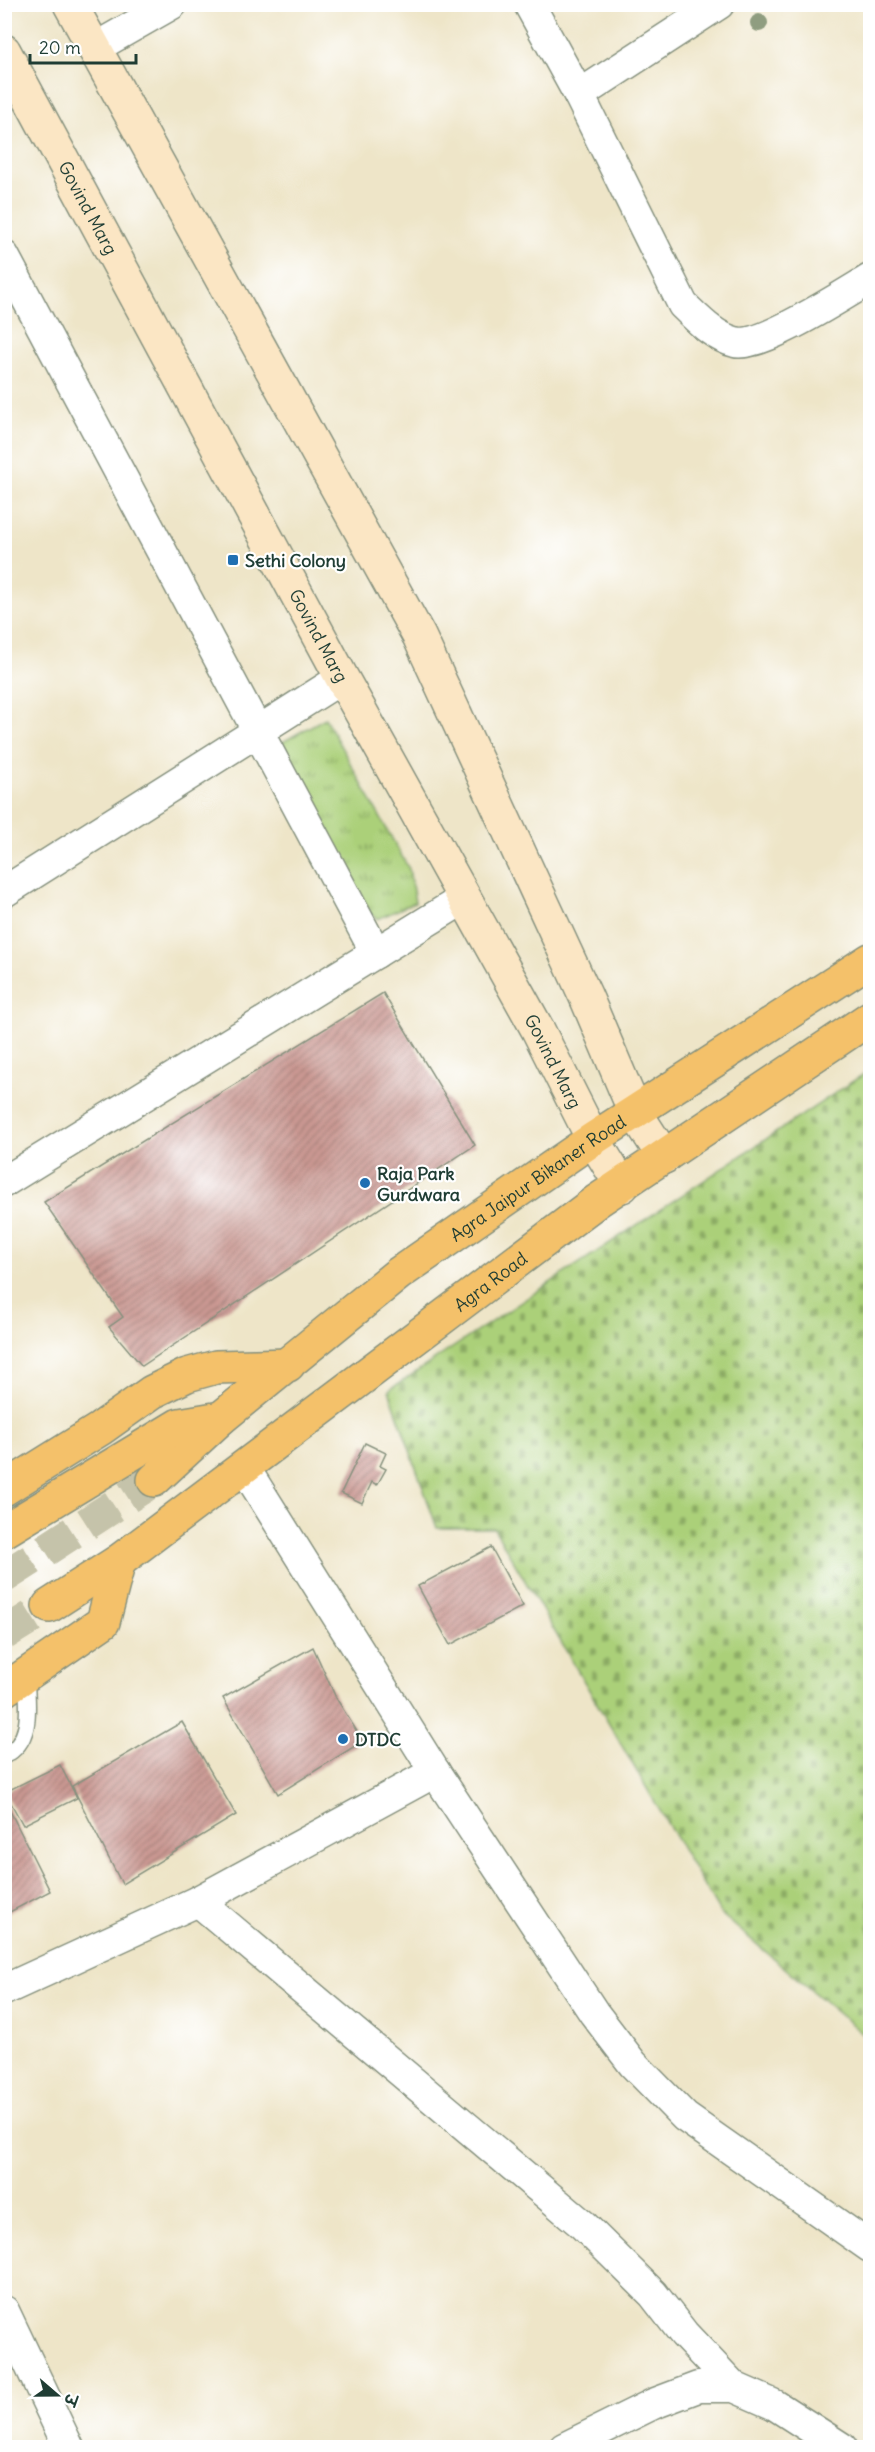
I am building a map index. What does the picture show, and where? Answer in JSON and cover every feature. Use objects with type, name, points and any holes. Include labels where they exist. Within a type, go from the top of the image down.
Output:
[{"type":"highway","name":"Agra Jaipur Bikaner Road","points":[[154,1480],[221,1418],[398,1274],[593,1139],[870,960]]},
{"type":"highway","name":"Agra Road","points":[[49,1606],[119,1562],[597,1201],[870,1018]]},
{"type":"highway","points":[[4,1489],[100,1429],[152,1392],[187,1376],[216,1367],[288,1365]]},
{"type":"highway","points":[[4,1531],[179,1425],[221,1418]]},
{"type":"highway","points":[[15,1682],[103,1622],[119,1562]]},
{"type":"street","points":[[70,4],[419,636],[586,998],[635,1112],[664,1157]]},
{"type":"street","points":[[93,49],[172,4]]},
{"type":"street","points":[[529,4],[579,95],[683,305],[711,330],[736,343],[770,336],[870,279]]},
{"type":"street","points":[[579,95],[719,4]]},
{"type":"street","name":"Govind Marg","points":[[4,51],[342,678],[538,1030],[593,1139],[622,1186]]},
{"type":"street","points":[[4,255],[376,953]]},
{"type":"street","points":[[4,892],[256,730],[342,678]]},
{"type":"street","points":[[4,1182],[465,898]]},
{"type":"street","points":[[244,1467],[435,1772],[594,2013],[633,2064],[685,2117],[870,2247]]},
{"type":"street","points":[[4,1990],[198,1901],[435,1772]]},
{"type":"street","points":[[198,1901],[583,2225],[653,2294],[684,2334],[734,2387]]},
{"type":"street","points":[[4,2311],[69,2448]]},
{"type":"street","points":[[564,2448],[653,2404],[698,2386],[734,2387],[775,2405],[842,2448]]},
{"type":"lane","points":[[4,1756],[10,1753],[22,1739],[28,1721],[15,1682]]},
{"type":"green space","points":[[325,718],[409,869],[415,902],[378,919],[362,909],[272,748]]},
{"type":"green space","points":[[870,1070],[870,2040],[720,1913],[494,1528],[437,1528],[389,1390]]},
{"type":"building","points":[[383,993],[475,1145],[142,1366],[109,1327],[123,1317],[44,1202]]},
{"type":"building","points":[[365,1443],[386,1453],[380,1466],[386,1469],[377,1485],[372,1482],[362,1503],[341,1493]]},
{"type":"building","points":[[491,1547],[523,1606],[450,1645],[418,1586]]},
{"type":"building","points":[[313,1647],[336,1698],[363,1741],[278,1794],[223,1698]]},
{"type":"building","points":[[182,1722],[236,1815],[122,1884],[72,1786]]},
{"type":"building","points":[[60,1765],[77,1798],[23,1825],[5,1792]]},
{"type":"building","points":[[4,1799],[50,1891],[4,1915]]},
{"type":"tunnel","points":[[4,1577],[154,1480]]},
{"type":"tunnel","points":[[4,1634],[49,1606]]},
{"type":"place","name":"Sethi Colony","points":[[233,560]]},
{"type":"place","name":"Raja Park Gurdwara","points":[[365,1183]]},
{"type":"place","name":"DTDC","points":[[343,1739]]}]
